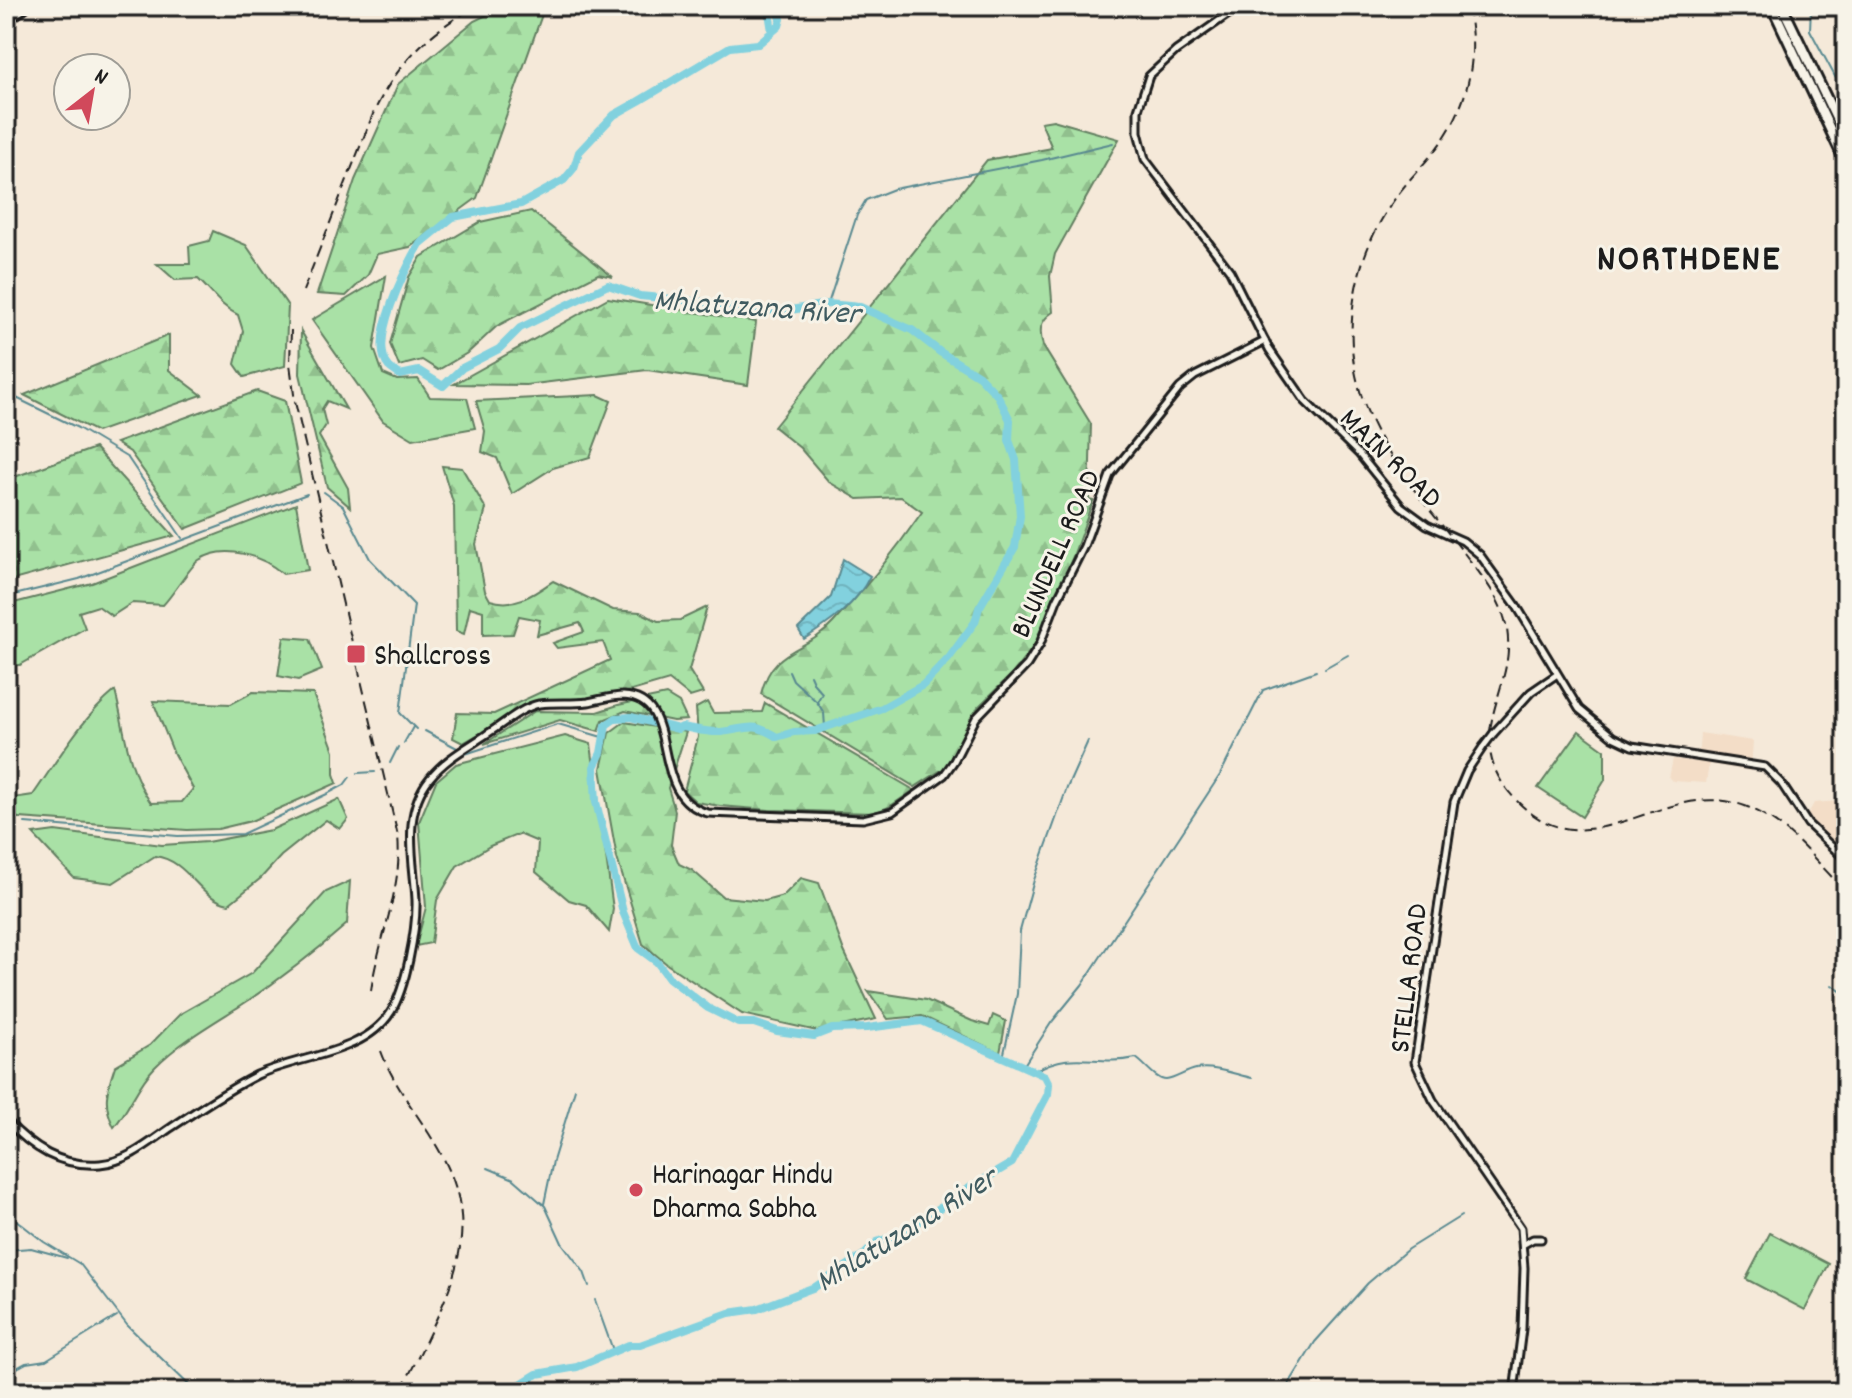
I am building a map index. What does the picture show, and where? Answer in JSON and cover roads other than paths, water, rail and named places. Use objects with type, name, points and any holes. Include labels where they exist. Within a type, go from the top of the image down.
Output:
[{"type":"highway","points":[[1772,6],[1846,163]]},
{"type":"highway","points":[[1782,6],[1846,139]]},
{"type":"main road","points":[[6,23],[28,6]]},
{"type":"main road","name":"MAIN ROAD","points":[[1240,6],[1176,51],[1149,76],[1140,99],[1138,132],[1145,159],[1230,271],[1265,341],[1305,401],[1359,454],[1401,506],[1427,525],[1463,541],[1480,555],[1516,605],[1556,675],[1583,713],[1625,744],[1765,767],[1781,783],[1808,824],[1846,860]]},
{"type":"main road","name":"BLUNDELL ROAD","points":[[6,1120],[29,1143],[53,1157],[78,1164],[114,1162],[245,1081],[282,1065],[353,1043],[369,1034],[391,1012],[400,989],[415,914],[411,866],[413,818],[420,792],[432,774],[468,746],[518,713],[537,705],[620,696],[642,702],[656,716],[679,795],[691,807],[708,813],[873,818],[892,812],[936,782],[954,761],[976,718],[1014,681],[1034,655],[1084,546],[1107,482],[1122,458],[1184,383],[1265,341]]},
{"type":"main road","name":"STELLA ROAD","points":[[1514,1392],[1522,1329],[1524,1245],[1518,1223],[1433,1100],[1415,1062],[1454,802],[1467,771],[1493,734],[1531,692],[1556,675]]},
{"type":"main road","points":[[1524,1245],[1531,1239],[1541,1239]]},
{"type":"water","points":[[843,559],[870,576],[850,604],[804,639],[798,629],[831,597]]},
{"type":"waterway","name":"Mhlatuzana River","points":[[768,6],[772,31]]},
{"type":"waterway","name":"Mhlatuzana River","points":[[508,1392],[537,1374],[577,1367],[629,1345],[640,1345],[729,1313],[757,1309],[815,1287],[865,1254],[877,1242],[901,1234],[1012,1163],[1048,1094],[1049,1084],[1045,1076],[922,1021],[832,1029],[814,1036],[777,1031],[754,1023],[738,1023],[708,1008],[669,978],[657,962],[638,948],[623,912],[596,802],[594,767],[601,753],[606,725],[616,718],[631,717],[678,729],[711,732],[755,728],[777,737],[815,731],[882,708],[923,685],[949,658],[975,622],[979,608],[1015,547],[1020,516],[1016,460],[1009,440],[1010,420],[998,396],[979,376],[912,330],[860,307],[828,304],[784,311],[742,310],[704,302],[640,296],[608,285],[520,328],[499,349],[462,368],[443,386],[419,371],[400,375],[389,367],[383,356],[385,323],[420,244],[453,217],[521,204],[564,180],[574,168],[579,152],[614,115],[730,47],[758,44],[779,26],[781,19],[777,6]]},
{"type":"waterway","points":[[1811,6],[1810,30],[1846,97]]},
{"type":"waterway","points":[[828,304],[857,215],[866,200],[894,189],[1113,143]]},
{"type":"waterway","points":[[6,393],[78,428],[128,458],[182,538]]},
{"type":"waterway","points":[[324,492],[343,506],[370,559],[414,605],[400,713],[416,729]]},
{"type":"waterway","points":[[6,597],[79,579],[307,494]]},
{"type":"waterway","points":[[1325,668],[1348,655]]},
{"type":"waterway","points":[[789,671],[793,680],[817,702]]},
{"type":"waterway","points":[[1024,1065],[1051,1023],[1082,985],[1220,775],[1263,690],[1316,671]]},
{"type":"waterway","points":[[810,675],[822,693],[817,702],[824,713],[825,727]]},
{"type":"waterway","points":[[462,755],[558,724],[602,737]]},
{"type":"waterway","points":[[404,743],[413,727]]},
{"type":"waterway","points":[[425,731],[457,748]]},
{"type":"waterway","points":[[1003,1058],[1017,994],[1020,931],[1034,880],[1067,788],[1088,741]]},
{"type":"waterway","points":[[390,763],[398,747]]},
{"type":"waterway","points":[[358,773],[375,772]]},
{"type":"waterway","points":[[25,823],[178,836],[242,834],[327,794],[344,785],[350,777]]},
{"type":"waterway","points":[[1832,985],[1846,995]]},
{"type":"waterway","points":[[1035,1071],[1049,1064],[1073,1059],[1108,1061],[1136,1058],[1166,1080],[1203,1068],[1252,1078]]},
{"type":"waterway","points":[[544,1204],[553,1161],[575,1089]]},
{"type":"waterway","points":[[488,1168],[514,1179],[545,1206],[562,1243],[584,1272],[589,1286]]},
{"type":"waterway","points":[[6,1212],[44,1242],[80,1264],[127,1325],[196,1392]]},
{"type":"waterway","points":[[1284,1392],[1315,1342],[1368,1283],[1408,1249],[1461,1216]]},
{"type":"waterway","points":[[6,1250],[31,1248],[67,1258]]},
{"type":"waterway","points":[[595,1300],[614,1353]]},
{"type":"waterway","points":[[6,1374],[26,1363],[46,1360],[117,1316]]},
{"type":"railway","points":[[303,291],[382,96],[403,65],[429,38],[478,6]]},
{"type":"railway","points":[[1467,6],[1472,44],[1463,99],[1447,133],[1397,196],[1373,236],[1356,289],[1352,346],[1356,376],[1377,432],[1408,482],[1487,584],[1504,617],[1508,642],[1506,666],[1490,732],[1491,755],[1499,778],[1518,802],[1545,822],[1573,829],[1600,827],[1685,803],[1714,800],[1745,806],[1787,832],[1846,891]]},
{"type":"railway","points":[[291,330],[290,364],[295,402],[398,836],[394,895],[371,991]]},
{"type":"railway","points":[[381,1051],[451,1175],[461,1219],[461,1240],[451,1282],[433,1326],[399,1392]]},
{"type":"place","name":"Shallcross","points":[[356,654]]},
{"type":"place","name":"Harinagar Hindu Dharma Sabha","points":[[636,1190]]},
{"type":"district","name":"NORTHDENE","points":[[1689,256]]}]
